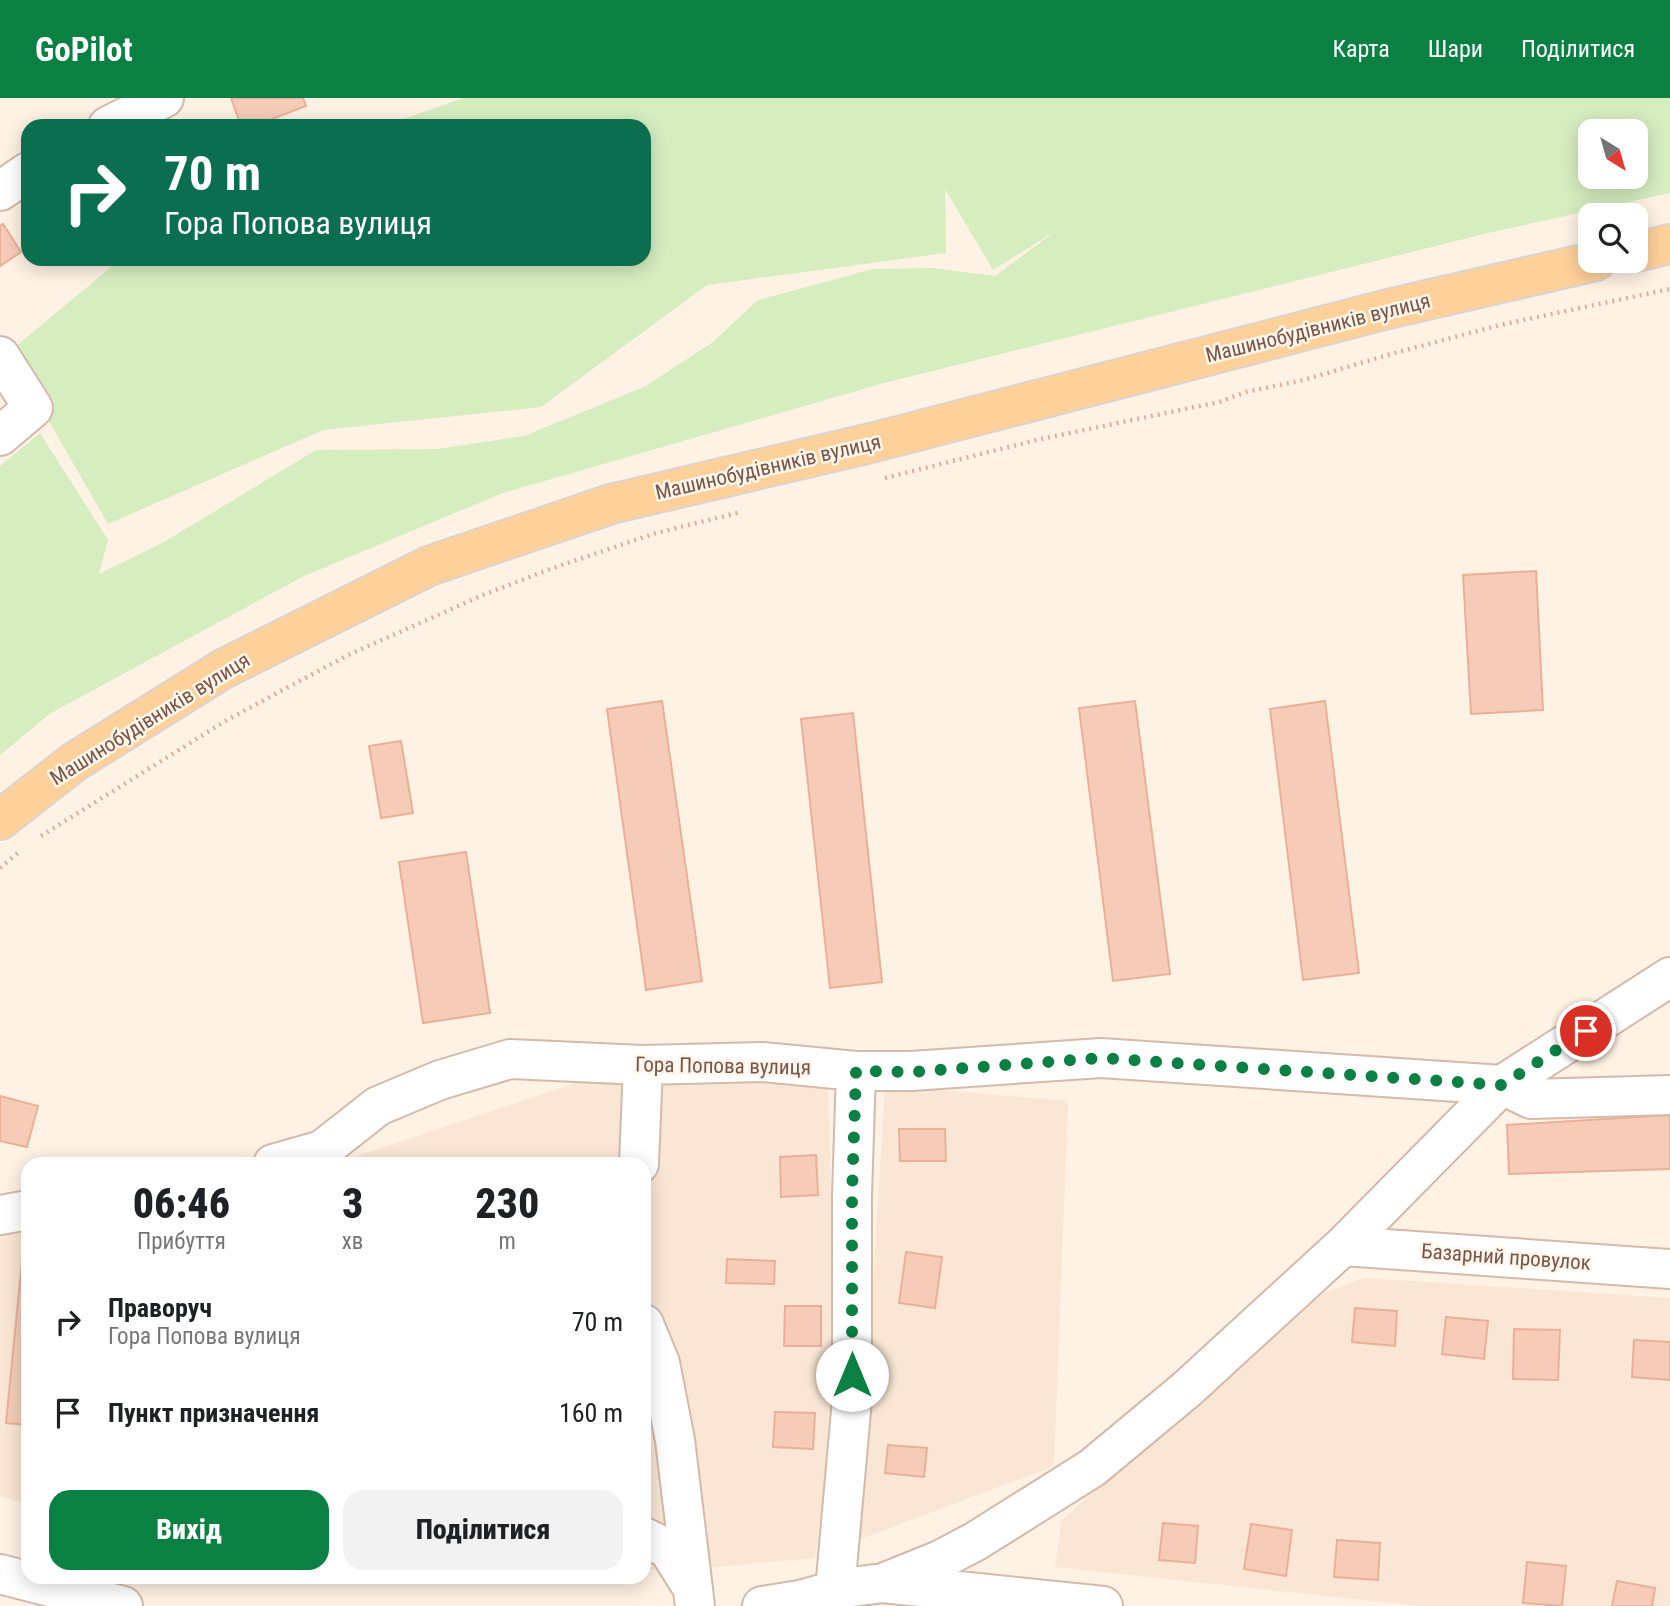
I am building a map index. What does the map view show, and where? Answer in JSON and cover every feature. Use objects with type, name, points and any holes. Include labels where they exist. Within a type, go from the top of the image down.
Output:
[{"type":"main road","points":[[1648,249],[1670,244]]},
{"type":"main road","name":"Машинобудівників вулиця","points":[[14,832],[74,762],[223,669],[429,566],[611,504],[876,442],[1388,309],[1578,265]]},
{"type":"street","points":[[122,119],[164,98]]},
{"type":"street","points":[[0,191],[21,177]]},
{"type":"street","points":[[0,356],[33,408],[0,436]]},
{"type":"street","points":[[762,1606],[883,1583],[940,1560],[976,1541],[1092,1468],[1187,1389],[1343,1245],[1502,1085],[1670,976]]},
{"type":"street","name":"Гора Попова вулиця","points":[[298,1157],[322,1150],[378,1106],[440,1080],[510,1059],[643,1065],[762,1062],[856,1071],[911,1072],[1101,1058],[1502,1085],[1531,1099],[1670,1095]]},
{"type":"street","points":[[639,1157],[643,1065]]},
{"type":"street","points":[[835,1590],[852,1400],[852,1195],[856,1071]]},
{"type":"street","points":[[0,1215],[21,1211]]},
{"type":"street","name":"Базарний провулок","points":[[1343,1245],[1670,1269]]},
{"type":"street","points":[[651,1341],[660,1363],[675,1440],[693,1596]]},
{"type":"street","points":[[651,1540],[668,1549],[693,1596]]},
{"type":"street","points":[[0,1574],[21,1579]]},
{"type":"street","points":[[883,1583],[1103,1606]]},
{"type":"street","points":[[38,1584],[123,1606]]},
{"type":"path","points":[[876,480],[1041,439],[1219,402],[1246,392],[1304,380],[1500,325],[1670,289]]},
{"type":"path","points":[[38,837],[227,720],[348,654],[483,595],[553,568],[656,533],[751,509]]},
{"type":"path","points":[[0,868],[14,832]]},
{"type":"shaded area","points":[[582,1081],[828,1081],[836,1392],[815,1558],[681,1570],[651,1570],[651,1157],[355,1157]]},
{"type":"shaded area","points":[[885,1085],[1068,1101],[1054,1466],[858,1540]]},
{"type":"shaded area","points":[[0,1201],[21,1203],[21,1502],[0,1496]]},
{"type":"shaded area","points":[[1365,1278],[1670,1298],[1670,1606],[1421,1606],[1055,1567],[1062,1520],[1325,1292]]},
{"type":"green space","points":[[463,98],[1670,98],[1670,193],[1624,203],[1578,203],[1578,213],[1488,233],[884,383],[503,493],[304,576],[51,713],[0,755],[0,466],[40,433],[108,540],[99,574],[164,542],[316,450],[438,449],[524,436],[644,387],[713,342],[758,300],[873,269],[932,268],[995,276],[1057,230],[993,270],[945,189],[946,253],[707,285],[541,407],[323,430],[108,524],[9,352],[113,266],[651,266],[651,119],[404,119]]},
{"type":"building","points":[[231,98],[303,98],[306,106],[272,119],[238,119]]},
{"type":"building","points":[[3,224],[21,252],[0,266],[0,226]]},
{"type":"building","points":[[1536,571],[1543,710],[1471,714],[1463,575]]},
{"type":"building","points":[[662,701],[702,981],[646,990],[607,709]]},
{"type":"building","points":[[1135,701],[1170,974],[1113,981],[1079,708]]},
{"type":"building","points":[[1325,701],[1359,973],[1303,980],[1270,709]]},
{"type":"building","points":[[853,713],[882,982],[830,988],[801,719]]},
{"type":"building","points":[[401,741],[413,813],[381,818],[369,746]]},
{"type":"building","points":[[466,852],[490,1013],[423,1023],[399,862]]},
{"type":"building","points":[[0,1096],[38,1106],[27,1147],[0,1141]]},
{"type":"building","points":[[1670,1115],[1670,1169],[1509,1174],[1507,1125]]},
{"type":"building","points":[[899,1129],[945,1129],[946,1161],[900,1161]]},
{"type":"building","points":[[816,1155],[818,1195],[781,1197],[780,1157]]},
{"type":"building","points":[[906,1252],[942,1257],[935,1308],[899,1303]]},
{"type":"building","points":[[727,1259],[775,1261],[774,1284],[726,1283]]},
{"type":"building","points":[[21,1271],[21,1424],[6,1423]]},
{"type":"building","points":[[785,1306],[821,1306],[821,1346],[784,1346]]},
{"type":"building","points":[[1355,1308],[1397,1311],[1395,1346],[1352,1342]]},
{"type":"building","points":[[1446,1317],[1488,1321],[1484,1359],[1442,1354]]},
{"type":"building","points":[[1514,1329],[1560,1330],[1558,1380],[1513,1379]]},
{"type":"building","points":[[1634,1340],[1670,1342],[1670,1380],[1632,1377]]},
{"type":"building","points":[[775,1412],[815,1413],[813,1449],[773,1447]]},
{"type":"building","points":[[888,1445],[927,1448],[924,1477],[885,1473]]},
{"type":"building","points":[[1163,1523],[1198,1526],[1195,1563],[1159,1560]]},
{"type":"building","points":[[1251,1524],[1292,1530],[1286,1576],[1244,1569]]},
{"type":"building","points":[[1337,1540],[1380,1543],[1378,1580],[1334,1577]]},
{"type":"building","points":[[1527,1562],[1566,1566],[1562,1606],[1523,1603]]},
{"type":"building","points":[[1617,1581],[1655,1588],[1652,1606],[1612,1606]]},
{"type":"route","points":[[852,1375],[852,1195],[856,1071],[911,1072],[1101,1058],[1502,1085],[1586,1031]]}]
